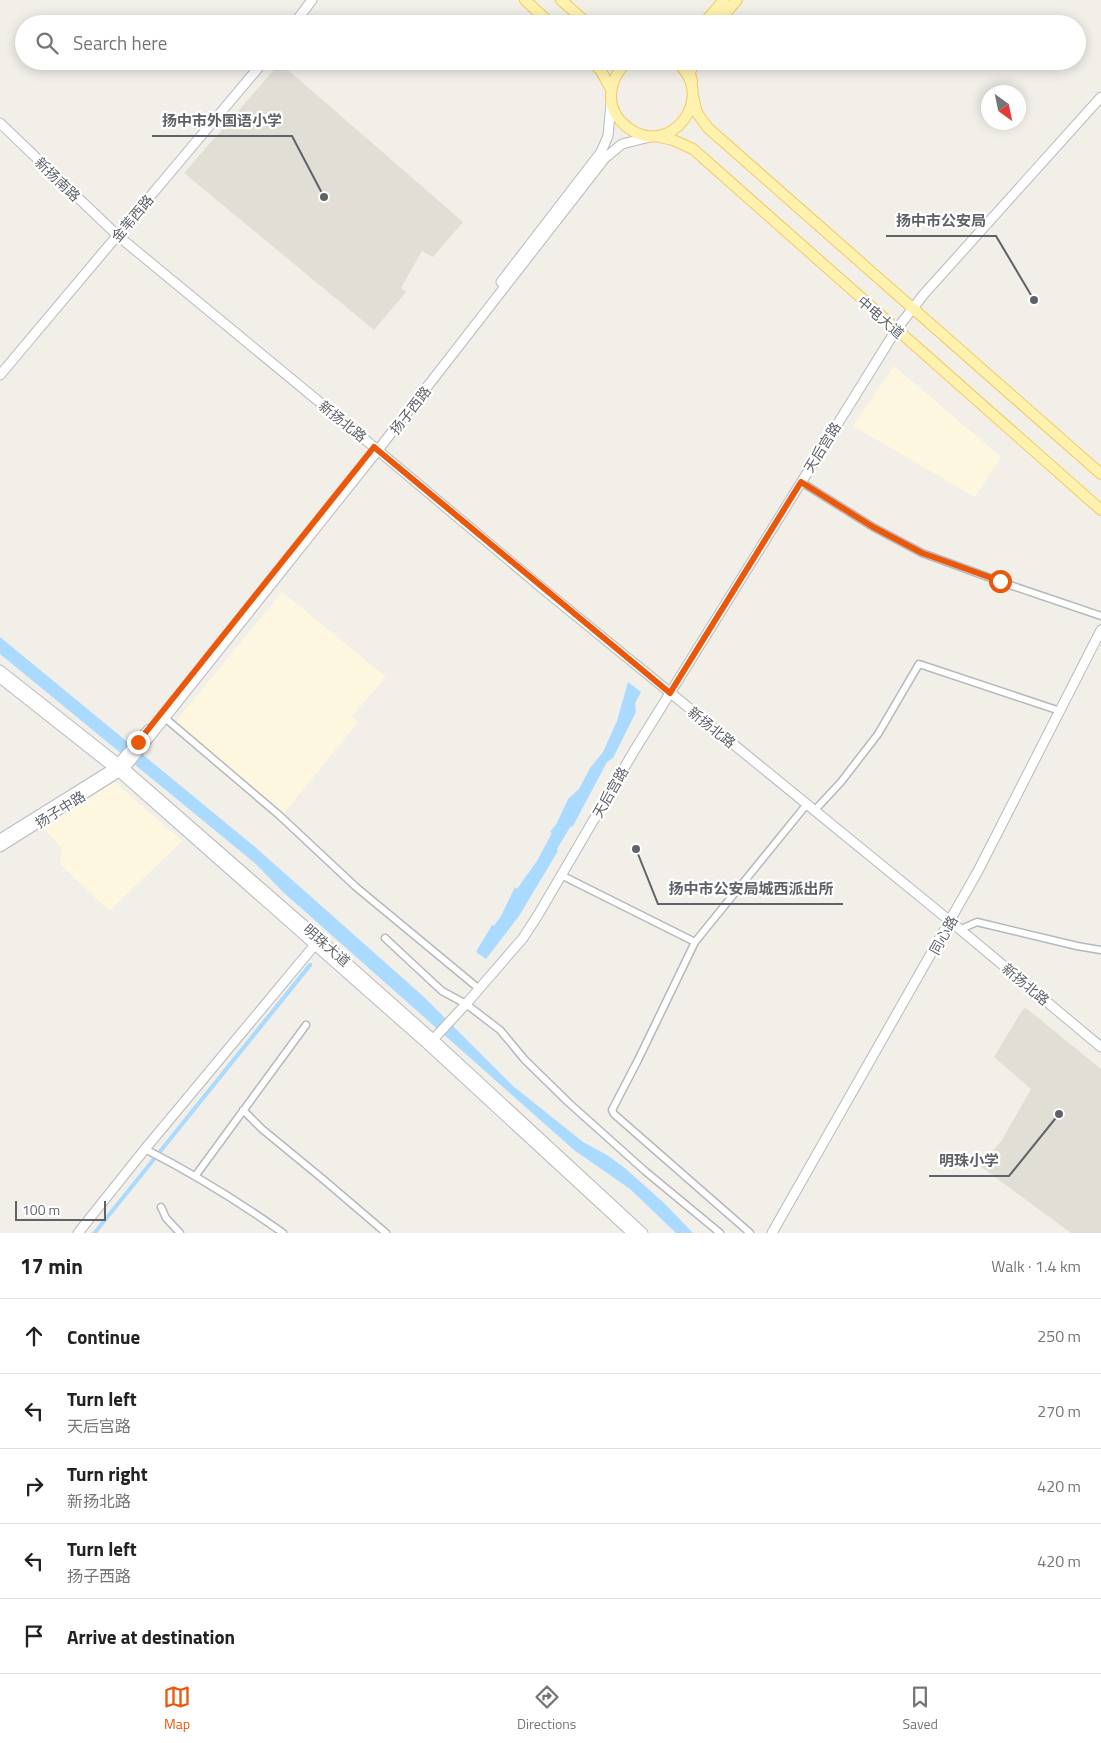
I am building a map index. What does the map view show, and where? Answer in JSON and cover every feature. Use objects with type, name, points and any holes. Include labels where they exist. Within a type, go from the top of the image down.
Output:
[{"type":"main road","points":[[525,0],[541,15]]},
{"type":"main road","points":[[561,0],[578,15]]},
{"type":"main road","points":[[712,15],[724,0]]},
{"type":"main road","points":[[724,15],[737,0]]},
{"type":"main road","points":[[600,70],[611,89]]},
{"type":"main road","points":[[611,102],[611,89],[615,76],[620,70]]},
{"type":"main road","points":[[684,70],[688,74],[693,90]]},
{"type":"main road","points":[[655,136],[666,134],[677,128],[686,119],[691,108],[693,90],[691,70]]},
{"type":"main road","name":"中电大道","points":[[693,90],[697,113],[708,128],[1101,474]]},
{"type":"main road","name":"中电大道","points":[[611,102],[615,114],[622,124],[632,131],[643,135],[673,140],[693,150],[1101,510]]},
{"type":"street","points":[[301,15],[312,0]]},
{"type":"street","name":"金苇西路","points":[[0,375],[256,70]]},
{"type":"street","name":"天后宫路","points":[[433,1040],[523,938],[563,876],[634,751],[896,330],[912,309],[1101,97]]},
{"type":"street","name":"扬子西路","points":[[140,745],[376,449],[601,152],[608,136],[611,102]]},
{"type":"street","name":"新扬南路","points":[[0,123],[117,235]]},
{"type":"street","name":"扬子西路","points":[[122,765],[165,718],[605,158],[622,144],[655,136]]},
{"type":"street","name":"新扬北路","points":[[117,235],[670,693],[1101,1046]]},
{"type":"street","points":[[801,482],[873,527],[922,553],[1101,616]]},
{"type":"street","name":"同心路","points":[[772,1233],[983,862],[1101,630]]},
{"type":"street","points":[[814,811],[842,782],[878,734],[918,664],[1060,711]]},
{"type":"street","name":"明珠大道","points":[[0,670],[122,765],[317,941],[433,1040],[643,1233]]},
{"type":"street","name":"明珠大道","points":[[0,678],[122,765]]},
{"type":"street","points":[[165,718],[279,816],[356,887],[478,988]]},
{"type":"street","name":"扬子中路","points":[[0,839],[122,765]]},
{"type":"street","name":"扬子中路","points":[[0,847],[122,765]]},
{"type":"street","points":[[750,1233],[614,1114],[612,1110],[695,942],[807,804]]},
{"type":"street","points":[[563,876],[695,942]]},
{"type":"street","points":[[961,930],[977,922],[1101,950]]},
{"type":"street","points":[[385,938],[442,991],[466,1004],[500,1030],[525,1060],[576,1109],[720,1233]]},
{"type":"street","points":[[78,1233],[317,941]]},
{"type":"street","points":[[196,1175],[306,1025]]},
{"type":"street","name":"明珠大道","points":[[433,1040],[632,1233]]},
{"type":"street","points":[[243,1110],[262,1129],[386,1233]]},
{"type":"street","points":[[147,1150],[196,1175],[283,1233]]},
{"type":"street","points":[[161,1208],[166,1218],[180,1233]]},
{"type":"shaded area","points":[[274,70],[288,70],[463,222],[433,257],[422,251],[401,288],[406,292],[374,330],[184,173]]},
{"type":"shaded area","points":[[894,366],[1001,457],[975,497],[853,426]]},
{"type":"shaded area","points":[[282,592],[386,677],[351,717],[358,722],[281,817],[176,721]]},
{"type":"shaded area","points":[[115,782],[182,841],[109,911],[60,864],[62,849],[43,827]]},
{"type":"shaded area","points":[[1026,1008],[1101,1069],[1101,1233],[1071,1233],[980,1166],[1002,1140],[1031,1089],[994,1057],[1023,1009]]},
{"type":"water","points":[[0,637],[255,847],[424,997],[513,1086],[583,1142],[607,1155],[626,1169],[664,1203],[693,1233],[676,1233],[630,1189],[574,1150],[283,892],[256,864],[0,654]]},
{"type":"water","points":[[628,682],[641,692],[635,703],[636,712],[613,758],[607,762],[573,826],[570,827],[557,849],[558,851],[519,916],[486,959],[476,952],[492,925],[494,926],[501,916],[515,887],[517,889],[537,861],[568,799],[579,789],[590,768],[603,752],[617,721]]},
{"type":"water","points":[[309,963],[312,963],[312,966],[97,1233],[92,1233]]},
{"type":"place","name":"扬中市外国语小学","points":[[324,197]]},
{"type":"place","name":"扬中市公安局","points":[[1034,300]]},
{"type":"place","name":"扬中市公安局城西派出所","points":[[636,849]]},
{"type":"place","name":"明珠小学","points":[[1059,1114]]},
{"type":"route","points":[[138,742],[374,447],[670,693],[801,482],[873,527],[922,553],[1000,581]]}]
